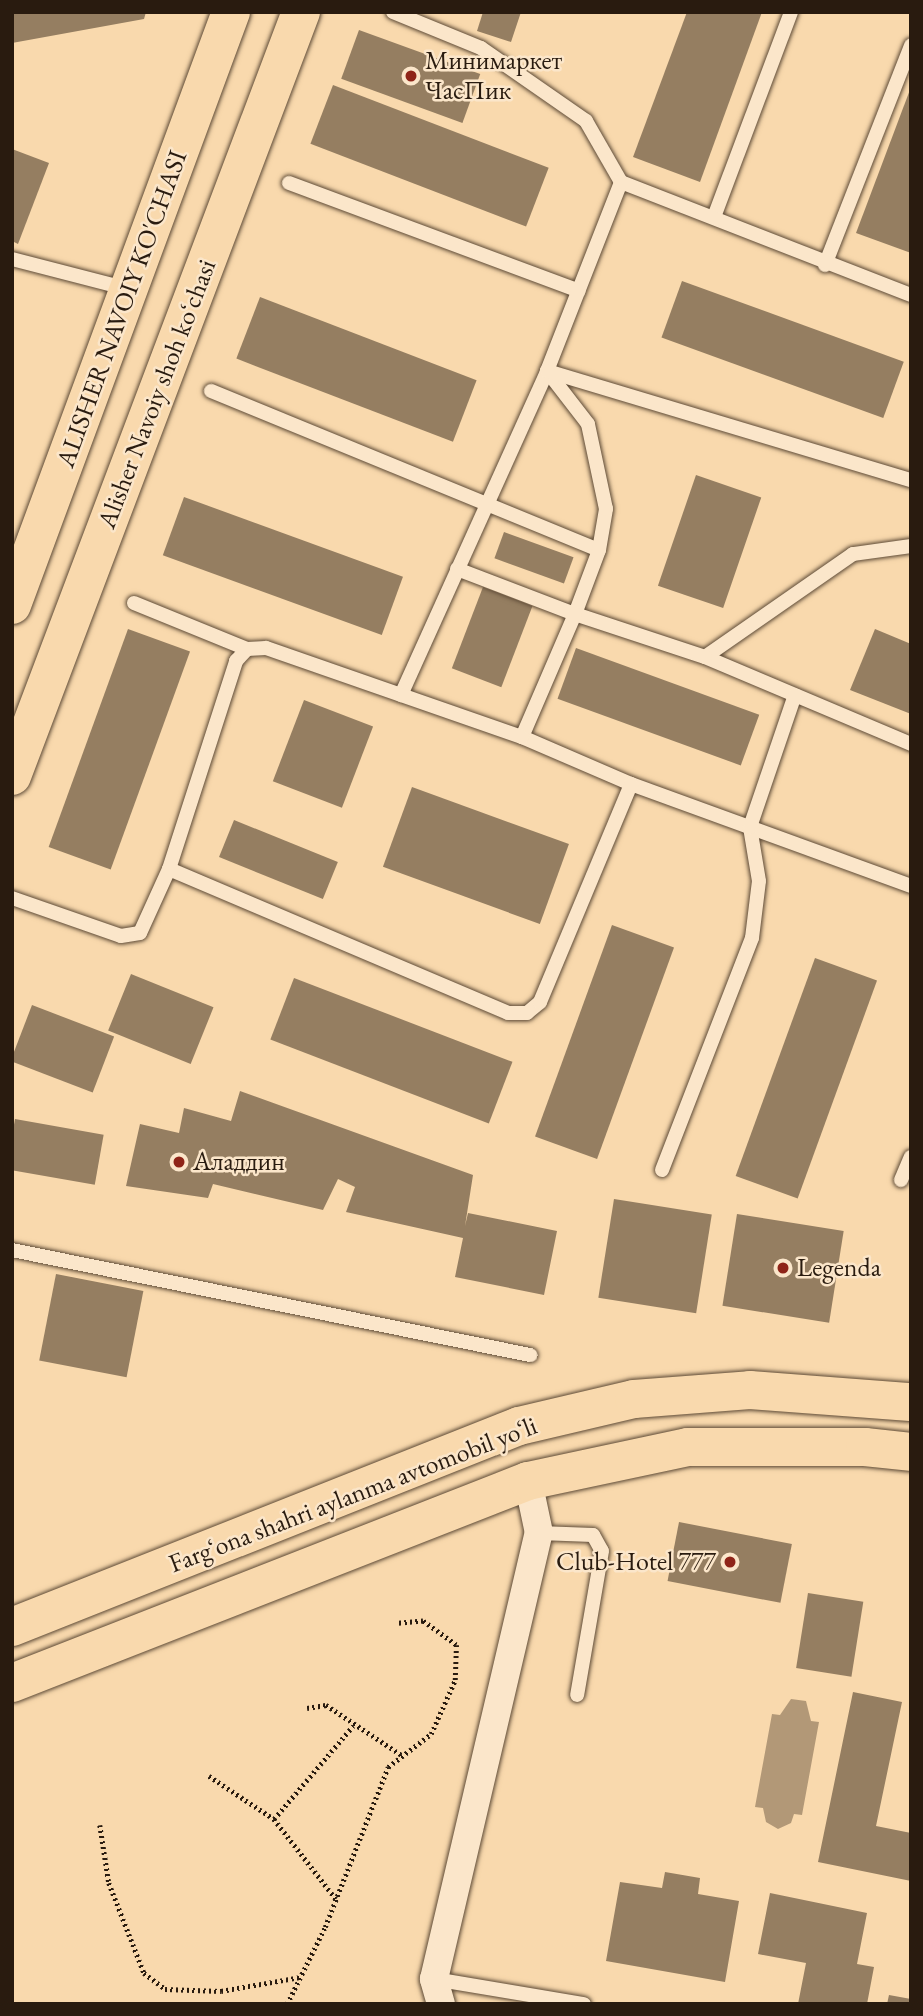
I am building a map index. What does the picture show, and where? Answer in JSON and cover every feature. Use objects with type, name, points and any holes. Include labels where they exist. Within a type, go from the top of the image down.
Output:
[{"type":"main road","name":"ALISHER NAVOIY KO'CHASI","points":[[12,605],[232,12]]},
{"type":"main road","name":"Alisher Navoiy shoh koʻchasi","points":[[12,776],[301,12]]},
{"type":"main road","name":"Fargʻona shahri aylanma avtomobil yoʻli","points":[[20,1619],[519,1426],[634,1399],[750,1390],[911,1402]]},
{"type":"main road","name":"Fargʻona shahri aylanma avtomobil yoʻli","points":[[12,1684],[528,1481],[688,1447],[865,1447],[911,1452]]},
{"type":"street","points":[[437,1992],[539,1533],[528,1481]]},
{"type":"lane","points":[[393,12],[481,48],[586,121],[621,182],[714,217],[825,265],[911,295]]},
{"type":"lane","points":[[714,217],[791,12]]},
{"type":"lane","points":[[825,265],[911,45]]},
{"type":"lane","points":[[401,695],[547,371],[621,182]]},
{"type":"lane","points":[[289,183],[579,291]]},
{"type":"lane","points":[[12,260],[129,290]]},
{"type":"lane","points":[[547,371],[911,480]]},
{"type":"lane","points":[[522,737],[599,551],[606,509],[588,424],[547,371]]},
{"type":"lane","points":[[211,391],[599,551]]},
{"type":"lane","points":[[705,657],[853,554],[911,547]]},
{"type":"lane","points":[[457,569],[575,614],[705,657],[911,744]]},
{"type":"lane","points":[[134,603],[247,649],[266,648],[522,737],[631,784],[911,886]]},
{"type":"lane","points":[[12,898],[121,936],[140,933],[169,870],[236,661],[247,649]]},
{"type":"lane","points":[[662,1170],[752,938],[759,881],[750,827],[795,695]]},
{"type":"lane","points":[[169,870],[508,1013],[527,1013],[540,1002],[631,784]]},
{"type":"lane","points":[[901,1180],[911,1157]]},
{"type":"lane","points":[[12,1250],[530,1355]]},
{"type":"lane","points":[[539,1533],[593,1535],[602,1550],[577,1695]]},
{"type":"lane","points":[[437,1992],[584,2004]]},
{"type":"path","points":[[287,2004],[336,1900],[388,1767],[431,1734],[455,1680],[456,1645],[423,1621],[398,1623]]},
{"type":"path","points":[[307,1708],[326,1704],[353,1726],[403,1756]]},
{"type":"path","points":[[274,1819],[353,1726]]},
{"type":"path","points":[[209,1776],[274,1819],[336,1900]]},
{"type":"path","points":[[100,1825],[109,1883],[144,1973],[166,1989],[220,1991],[300,1977]]},
{"type":"shaded area","points":[[791,1699],[806,1701],[811,1721],[819,1722],[802,1815],[794,1814],[791,1823],[778,1829],[766,1822],[763,1808],[755,1807],[772,1714],[780,1715]]},
{"type":"building","points":[[12,12],[146,12],[144,19],[12,43]]},
{"type":"building","points":[[483,12],[521,12],[511,42],[477,31]]},
{"type":"building","points":[[687,12],[762,12],[700,182],[633,157]]},
{"type":"building","name":"Минимаркет ЧасПик","points":[[359,30],[480,74],[462,123],[341,79]]},
{"type":"building","points":[[333,85],[549,168],[526,227],[310,144]]},
{"type":"building","points":[[911,87],[911,253],[856,233]]},
{"type":"building","points":[[12,149],[49,163],[18,244],[12,241]]},
{"type":"building","points":[[682,281],[904,362],[883,418],[661,337]]},
{"type":"building","points":[[260,297],[477,380],[453,442],[236,359]]},
{"type":"building","points":[[696,475],[761,497],[723,608],[658,586]]},
{"type":"building","points":[[184,497],[403,577],[382,635],[163,555]]},
{"type":"building","points":[[504,532],[574,557],[564,584],[494,558]]},
{"type":"building","points":[[483,587],[532,606],[501,687],[452,668]]},
{"type":"building","points":[[128,629],[190,652],[111,870],[49,847]]},
{"type":"building","points":[[875,629],[911,644],[911,714],[850,690]]},
{"type":"building","points":[[576,648],[759,715],[741,765],[558,699]]},
{"type":"building","points":[[304,700],[373,727],[342,808],[273,781]]},
{"type":"building","points":[[412,787],[569,844],[540,924],[383,867]]},
{"type":"building","points":[[234,820],[338,862],[323,899],[219,857]]},
{"type":"building","points":[[612,925],[674,948],[597,1159],[535,1136]]},
{"type":"building","points":[[815,958],[877,981],[798,1199],[736,1176]]},
{"type":"building","points":[[131,974],[214,1007],[191,1064],[108,1031]]},
{"type":"building","points":[[294,978],[512,1062],[489,1123],[270,1040]]},
{"type":"building","points":[[32,1005],[114,1037],[93,1093],[12,1062]]},
{"type":"building","points":[[240,1091],[473,1175],[465,1226],[468,1213],[557,1231],[544,1295],[455,1277],[463,1238],[346,1212],[355,1187],[338,1179],[323,1210],[213,1184],[208,1198],[126,1186],[140,1124],[179,1133],[184,1108],[231,1121]]},
{"type":"building","points":[[15,1119],[104,1135],[95,1185],[12,1170]]},
{"type":"building","points":[[614,1199],[712,1214],[696,1313],[598,1298]]},
{"type":"building","name":"Legenda","points":[[737,1214],[844,1231],[829,1323],[722,1306]]},
{"type":"building","points":[[56,1274],[143,1291],[127,1377],[39,1360]]},
{"type":"building","name":"Club-Hotel 777","points":[[679,1522],[792,1544],[780,1603],[668,1581]]},
{"type":"building","points":[[808,1593],[863,1602],[851,1677],[796,1668]]},
{"type":"building","points":[[853,1692],[902,1702],[876,1826],[911,1833],[911,1881],[818,1862]]},
{"type":"building","points":[[665,1872],[700,1878],[698,1894],[739,1901],[725,1982],[606,1961],[620,1882],[662,1888]]},
{"type":"building","points":[[770,1893],[867,1913],[857,1964],[874,1967],[867,2004],[798,2004],[806,1963],[758,1954]]},
{"type":"building","points":[[889,1995],[911,1999],[911,2004],[887,2004]]},
{"type":"place","name":"Минимаркет ЧасПик","points":[[411,76]]},
{"type":"place","name":"Аладдин","points":[[179,1162]]},
{"type":"place","name":"Legenda","points":[[783,1268]]},
{"type":"place","name":"Club-Hotel 777","points":[[730,1562]]}]
